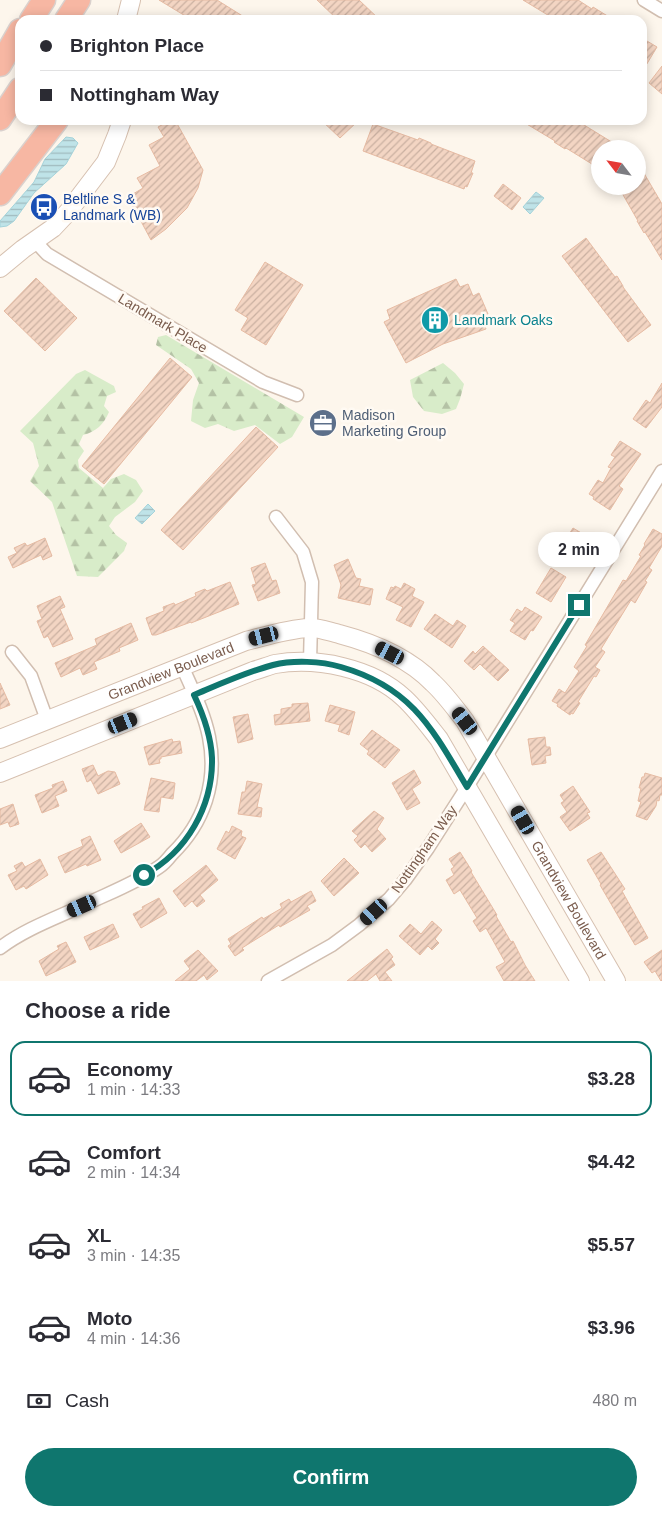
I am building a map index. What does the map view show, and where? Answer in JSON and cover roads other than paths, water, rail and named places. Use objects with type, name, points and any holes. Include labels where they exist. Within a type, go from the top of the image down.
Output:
[{"type":"highway","points":[[29,15],[37,0]]},
{"type":"highway","points":[[34,15],[44,0]]},
{"type":"highway","points":[[69,15],[79,0]]},
{"type":"highway","points":[[0,66],[15,39]]},
{"type":"highway","points":[[0,66],[15,44]]},
{"type":"highway","points":[[0,119],[15,96]]},
{"type":"highway","points":[[0,194],[53,125]]},
{"type":"street","points":[[127,15],[131,0]]},
{"type":"street","points":[[139,15],[143,0]]},
{"type":"street","points":[[644,0],[662,11]]},
{"type":"street","points":[[95,176],[97,159],[109,125]]},
{"type":"street","points":[[0,268],[53,228],[68,212],[106,162],[121,125]]},
{"type":"street","name":"Landmark Place","points":[[35,240],[47,254],[211,352],[262,382],[297,395]]},
{"type":"street","name":"Nottingham Way","points":[[268,981],[332,945],[359,926],[405,880],[467,787],[662,472]]},
{"type":"street","points":[[276,517],[303,552],[312,582],[310,662]]},
{"type":"street","name":"Grandview Boulevard","points":[[0,739],[246,641],[282,632],[312,628],[378,647],[420,671],[453,705],[465,721],[616,981]]},
{"type":"street","points":[[12,652],[31,676],[47,720]]},
{"type":"street","points":[[0,773],[253,671],[275,664],[327,663],[360,672],[386,685],[403,697],[439,739],[580,981]]},
{"type":"street","points":[[0,948],[20,935],[129,884],[160,867],[183,843],[199,820],[209,788],[212,757],[209,736],[202,713],[182,666]]},
{"type":"water","points":[[66,137],[73,138],[78,143],[66,164],[34,193],[14,221],[7,226],[0,227],[0,221],[34,182],[45,159]]},
{"type":"water","points":[[536,192],[544,198],[530,214],[523,207]]},
{"type":"water","points":[[148,504],[155,511],[142,524],[135,518]]},
{"type":"place","name":"Beltline S & Landmark (WB)","points":[[44,207]]},
{"type":"place","name":"Landmark Oaks","points":[[435,320]]},
{"type":"place","name":"Madison Marketing Group","points":[[323,423]]}]
